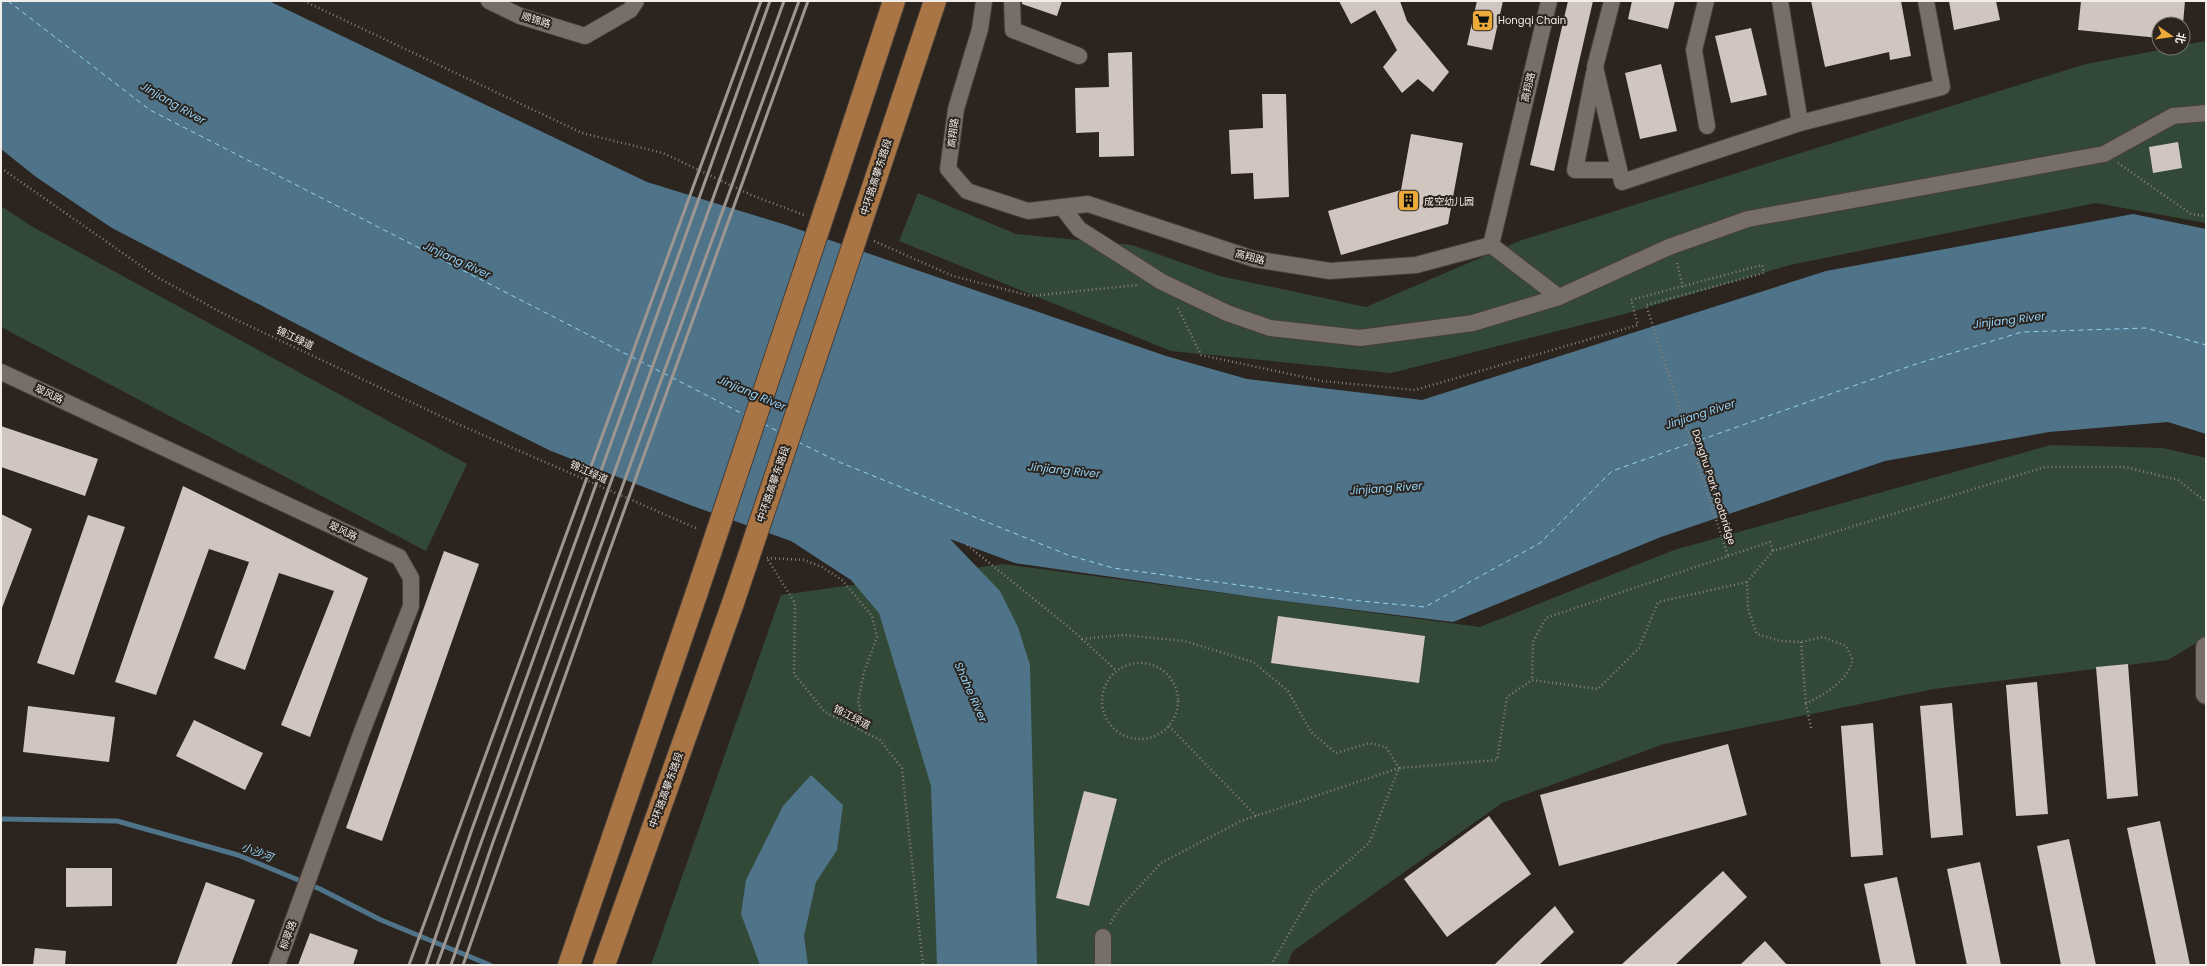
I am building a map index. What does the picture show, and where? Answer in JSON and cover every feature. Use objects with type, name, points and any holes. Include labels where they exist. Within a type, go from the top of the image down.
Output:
[{"type":"main road","points":[[569,965],[838,174],[894,1]]},
{"type":"main road","name":"中环路高攀东路段","points":[[604,965],[733,603],[934,1]]},
{"type":"street","name":"顺锦路","points":[[490,1],[520,16],[585,36],[630,10],[636,1]]},
{"type":"street","name":"高翔路","points":[[984,1],[980,29],[956,109],[948,169],[967,191],[1028,211],[1088,204],[1254,259],[1330,271],[1416,265],[1491,245],[1548,1]]},
{"type":"street","points":[[1012,1],[1013,30],[1079,56]]},
{"type":"street","points":[[1612,1],[1595,68],[1575,170],[1619,170]]},
{"type":"street","points":[[1706,1],[1694,50],[1707,126]]},
{"type":"street","points":[[1780,1],[1800,123]]},
{"type":"street","points":[[1595,68],[1622,182],[1800,123],[1942,87],[1926,1]]},
{"type":"street","points":[[1062,207],[1079,229],[1162,282],[1227,313],[1270,328],[1360,338],[1473,323],[1560,297],[1669,247],[1748,219],[2104,154],[2173,116],[2206,113]]},
{"type":"street","points":[[1491,245],[1560,297]]},
{"type":"street","name":"翠风路","points":[[1,372],[399,557],[411,578],[411,606],[299,904]]},
{"type":"street","points":[[2206,647],[2206,694]]},
{"type":"street","name":"柳翠路","points":[[276,965],[299,904]]},
{"type":"street","points":[[1103,937],[1103,965]]},
{"type":"path","points":[[304,1],[582,133],[663,154],[750,195],[810,217]]},
{"type":"path","points":[[2104,154],[2191,214],[2206,216]]},
{"type":"path","name":"锦江绿道","points":[[1,168],[157,277],[224,314],[451,421],[702,530]]},
{"type":"path","points":[[870,240],[953,276],[1031,296],[1162,282],[1171,295],[1201,355],[1322,381],[1415,390],[1638,325],[1631,300],[1683,287],[1677,263],[1669,247]]},
{"type":"path","points":[[1671,265],[1677,263]]},
{"type":"path","name":"Donghu Park Footbridge","points":[[1532,680],[1533,642],[1546,618],[1728,556],[1646,305],[1764,273],[1762,265],[1683,287]]},
{"type":"path","points":[[1103,937],[1118,910],[1161,863],[1241,821],[1399,768],[1496,760],[1507,698],[1532,680],[1598,689],[1639,648],[1658,602],[1747,582],[1773,551],[2045,467],[2125,467],[2178,480],[2206,502]]},
{"type":"path","points":[[1728,556],[1770,542],[1773,551]]},
{"type":"path","points":[[967,546],[1082,639],[1117,671]]},
{"type":"path","points":[[759,555],[767,558],[804,560],[822,567],[842,580],[872,616],[877,637],[864,672],[858,701],[866,733]]},
{"type":"path","name":"锦江绿道","points":[[767,558],[795,603],[794,674],[825,712],[880,740],[902,768],[923,965]]},
{"type":"path","points":[[1747,582],[1748,609],[1757,634],[1780,641],[1801,642],[1823,637],[1846,646],[1853,660],[1849,672],[1836,687],[1806,704]]},
{"type":"path","points":[[1082,639],[1124,635],[1184,641],[1253,662],[1288,691],[1311,732],[1336,753],[1369,743],[1386,746],[1399,768]]},
{"type":"path","points":[[1801,642],[1806,704],[1811,728]]},
{"type":"path","points":[[1134,663],[1146,663],[1157,666],[1174,682],[1178,693],[1178,705],[1175,716],[1169,726],[1160,734],[1150,739],[1137,740],[1125,737],[1114,730],[1107,721],[1102,709],[1102,697],[1105,685],[1117,671],[1134,663]]},
{"type":"path","points":[[1169,726],[1256,816]]},
{"type":"path","points":[[1271,965],[1313,892],[1369,843],[1399,768]]},
{"type":"green space","points":[[2206,41],[2206,223],[2096,203],[1790,265],[1621,315],[1391,373],[1171,351],[899,241],[918,193],[1016,234],[1132,245],[1220,276],[1366,307],[1522,240],[2086,64],[2151,52],[2151,56],[2191,56],[2191,44]]},
{"type":"green space","points":[[1,206],[33,227],[467,464],[426,551],[1,327]]},
{"type":"green space","points":[[2051,445],[2163,448],[2206,458],[2206,637],[2168,660],[1934,689],[1664,744],[1502,803],[1293,951],[1287,965],[651,965],[781,595],[1003,564],[1480,627],[1674,550]]},
{"type":"water","points":[[1,1],[269,1],[647,182],[786,225],[1166,356],[1247,379],[1422,400],[1826,271],[2133,214],[2206,229],[2206,434],[2168,422],[2049,432],[1885,461],[1661,537],[1453,622],[1253,597],[1015,563],[950,539],[1000,591],[1018,627],[1030,665],[1037,965],[937,965],[931,786],[879,613],[851,580],[791,541],[690,505],[551,451],[360,357],[112,228],[36,177],[1,149]]},
{"type":"water","points":[[811,775],[843,805],[837,850],[816,882],[804,936],[808,965],[760,965],[741,914],[746,880],[783,806]]},
{"type":"building","points":[[1022,1],[1062,1],[1057,16],[1022,4]]},
{"type":"building","points":[[1339,1],[1400,1],[1407,21],[1449,72],[1433,92],[1418,79],[1402,93],[1383,67],[1397,50],[1375,10],[1351,24]]},
{"type":"building","points":[[1477,1],[1503,1],[1492,50],[1467,45]]},
{"type":"building","points":[[1568,1],[1593,1],[1554,171],[1530,165]]},
{"type":"building","points":[[1632,1],[1675,1],[1668,29],[1628,19]]},
{"type":"building","points":[[1811,1],[1901,1],[1911,56],[1890,60],[1889,52],[1825,67]]},
{"type":"building","points":[[1949,1],[1996,1],[2000,20],[1954,30]]},
{"type":"building","points":[[2081,1],[2185,1],[2184,16],[2151,16],[2151,37],[2078,30]]},
{"type":"building","points":[[1751,28],[1767,95],[1731,103],[1715,36]]},
{"type":"building","points":[[1132,52],[1134,156],[1099,157],[1099,132],[1076,133],[1075,88],[1109,87],[1108,53]]},
{"type":"building","points":[[1661,64],[1677,131],[1640,139],[1625,73]]},
{"type":"building","points":[[1262,94],[1286,94],[1289,197],[1254,199],[1253,173],[1231,174],[1229,130],[1263,128]]},
{"type":"building","name":"成空幼儿园","points":[[1411,134],[1463,143],[1448,224],[1341,255],[1328,211],[1401,190]]},
{"type":"building","points":[[2178,142],[2182,168],[2153,173],[2149,147]]},
{"type":"building","points":[[1,426],[98,459],[85,496],[1,467]]},
{"type":"building","points":[[183,486],[368,578],[310,737],[281,725],[334,591],[279,573],[245,670],[214,658],[249,562],[209,549],[156,695],[115,682]]},
{"type":"building","points":[[1,514],[32,529],[2,608],[1,608]]},
{"type":"building","points":[[88,515],[125,527],[74,675],[37,663]]},
{"type":"building","points":[[444,551],[479,564],[382,841],[346,828]]},
{"type":"building","points":[[1278,616],[1425,636],[1419,683],[1271,663]]},
{"type":"building","points":[[2128,664],[2138,796],[2107,799],[2096,667]]},
{"type":"building","points":[[2037,682],[2048,814],[2016,816],[2006,685]]},
{"type":"building","points":[[1952,703],[1963,835],[1931,838],[1920,706]]},
{"type":"building","points":[[28,706],[115,717],[109,762],[23,752]]},
{"type":"building","points":[[194,720],[263,753],[245,790],[176,756]]},
{"type":"building","points":[[1873,723],[1883,855],[1851,857],[1841,726]]},
{"type":"building","points":[[1728,744],[1747,815],[1559,866],[1540,795]]},
{"type":"building","points":[[1084,791],[1117,799],[1089,906],[1056,898]]},
{"type":"building","points":[[1489,816],[1531,874],[1447,937],[1404,879]]},
{"type":"building","points":[[2160,821],[2190,965],[2156,965],[2127,828]]},
{"type":"building","points":[[2069,839],[2096,965],[2061,965],[2037,846]]},
{"type":"building","points":[[1980,862],[2001,965],[1967,965],[1947,869]]},
{"type":"building","points":[[66,868],[112,868],[112,906],[66,907]]},
{"type":"building","points":[[1723,871],[1747,897],[1675,965],[1621,965]]},
{"type":"building","points":[[1897,877],[1916,965],[1881,965],[1864,884]]},
{"type":"building","points":[[206,882],[255,900],[231,965],[176,965]]},
{"type":"building","points":[[1555,906],[1574,932],[1539,965],[1494,965]]},
{"type":"building","points":[[310,933],[358,950],[353,965],[298,965]]},
{"type":"building","points":[[1765,941],[1787,965],[1740,965]]},
{"type":"building","points":[[35,948],[66,951],[65,965],[33,965]]},
{"type":"waterway","name":"小沙河","points":[[1,819],[117,821],[238,855],[320,889],[381,920],[490,965]]},
{"type":"ferry route","points":[[8,1],[150,110],[745,415]]},
{"type":"ferry route","points":[[798,442],[839,462],[1068,555],[1113,568],[1350,600],[1425,607],[1540,543],[1612,471],[1913,365],[2022,332],[2146,328],[2206,345]]},
{"type":"ferry route","points":[[764,424],[779,432]]},
{"type":"railway","points":[[409,965],[761,1]]},
{"type":"railway","points":[[426,965],[471,832],[770,1]]},
{"type":"railway","points":[[437,965],[784,1]]},
{"type":"railway","points":[[451,965],[493,842],[799,1]]},
{"type":"railway","points":[[463,965],[608,555],[808,1]]},
{"type":"place","name":"Hongqi Chain","points":[[1482,20]]},
{"type":"place","name":"成空幼儿园","points":[[1409,201]]},
{"type":"water label","name":"Jinjiang River","points":[[173,103]]},
{"type":"water label","name":"Jinjiang River","points":[[457,260]]},
{"type":"water label","name":"Jinjiang River","points":[[2009,320]]},
{"type":"water label","name":"Jinjiang River","points":[[752,393]]},
{"type":"water label","name":"Jinjiang River","points":[[1700,414]]},
{"type":"water label","name":"Jinjiang River","points":[[1064,470]]},
{"type":"water label","name":"Jinjiang River","points":[[1386,488]]},
{"type":"water label","name":"Shahe River","points":[[971,692]]}]
